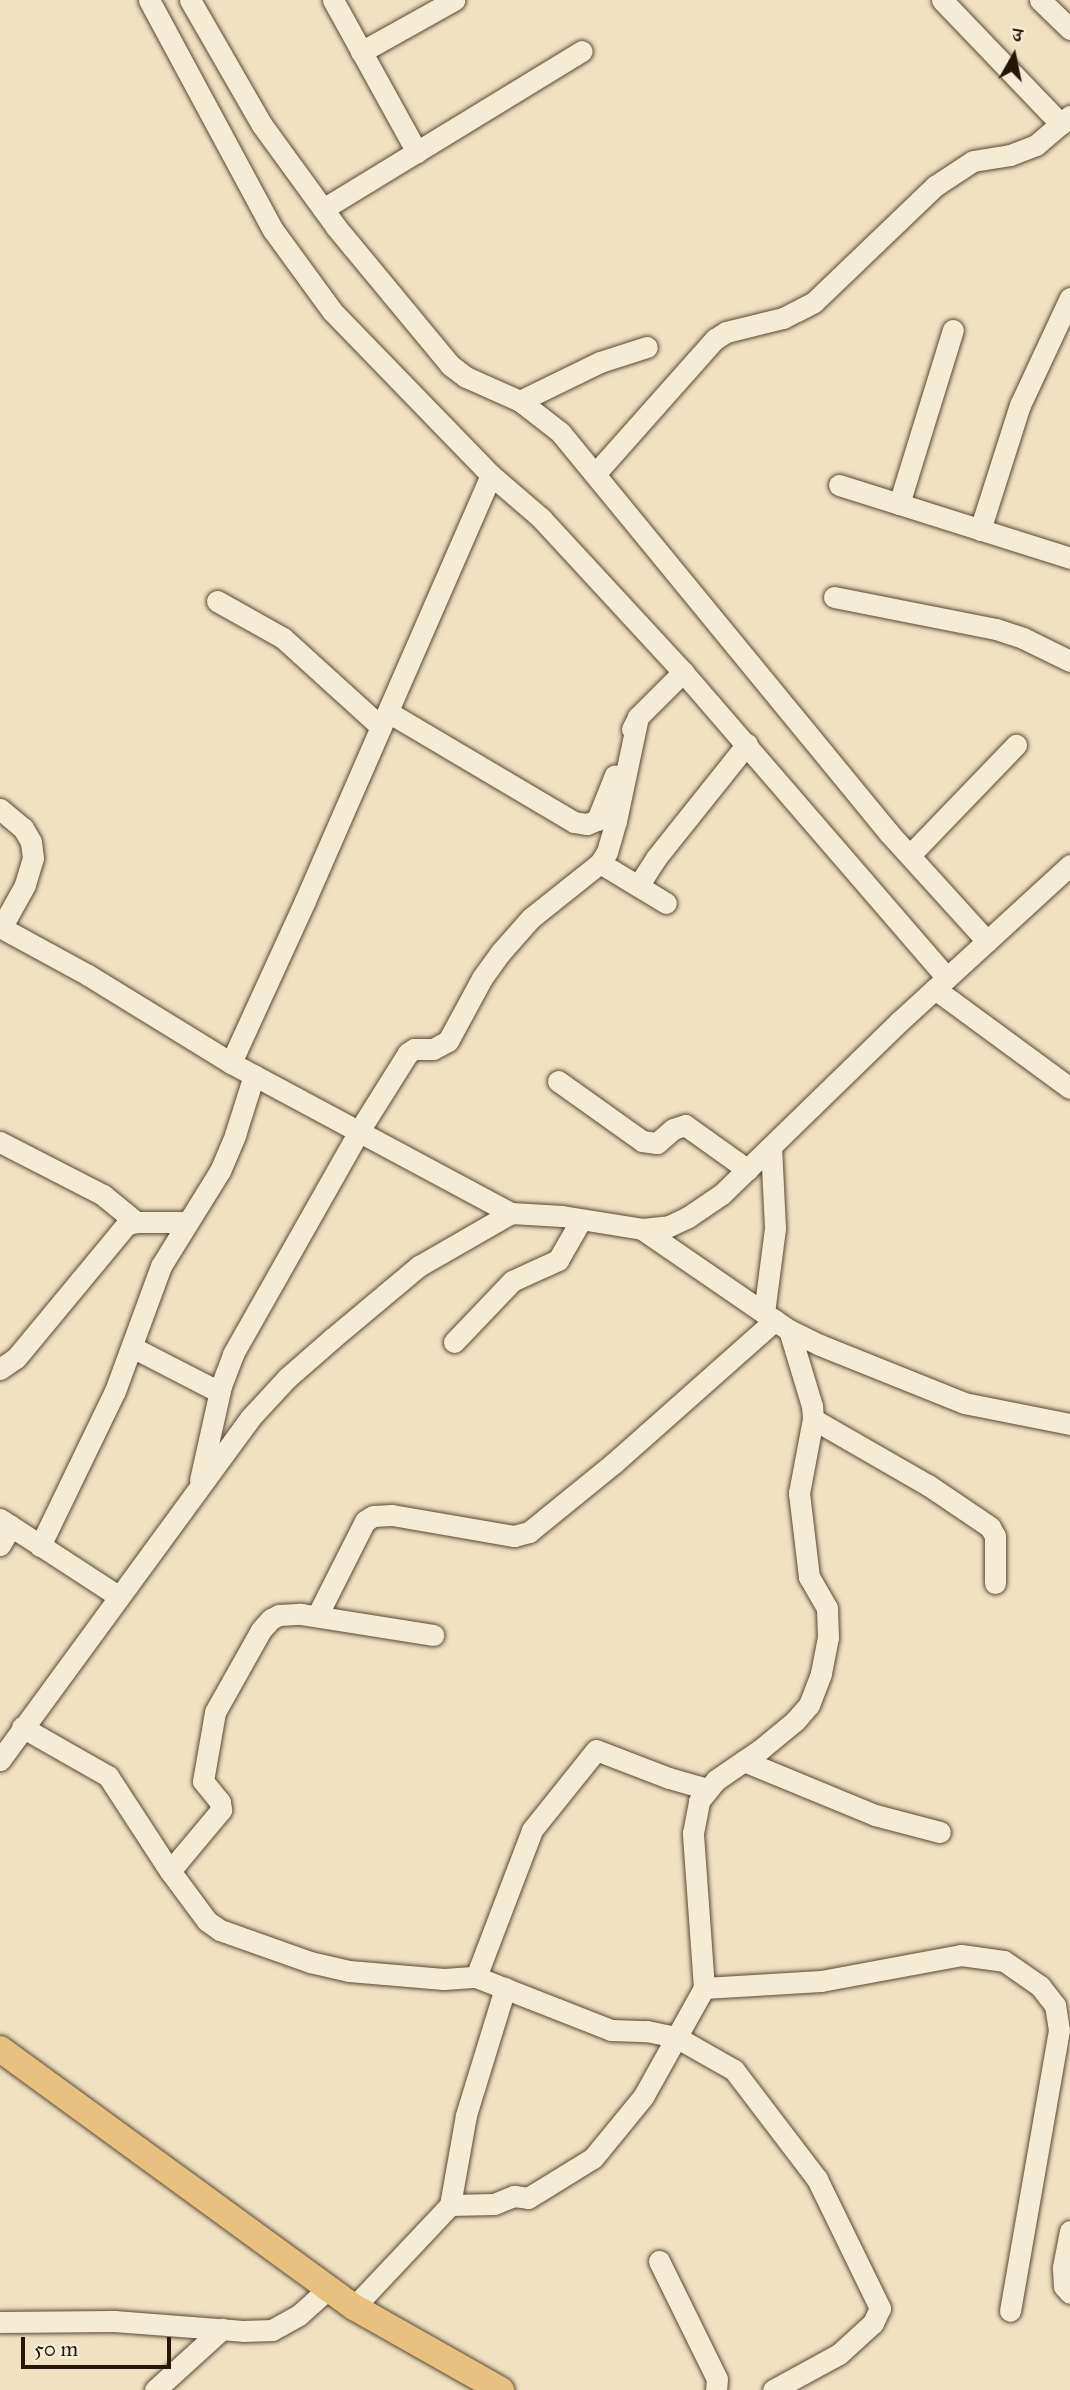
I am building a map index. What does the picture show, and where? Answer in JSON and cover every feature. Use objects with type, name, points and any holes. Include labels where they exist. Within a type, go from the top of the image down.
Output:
[{"type":"main road","points":[[0,2049],[355,2308],[474,2383],[501,2390]]},
{"type":"street","points":[[149,0],[273,230],[332,311],[491,475],[541,518],[683,672],[747,744],[941,984],[1070,1088]]},
{"type":"street","points":[[190,0],[262,125],[323,209],[450,365],[467,377],[520,401],[560,432],[910,855],[987,941]]},
{"type":"street","points":[[332,0],[417,152]]},
{"type":"street","points":[[361,52],[454,0]]},
{"type":"street","points":[[595,474],[715,339],[726,332],[783,317],[814,302],[944,179],[973,161],[1028,149],[1065,120],[942,0]]},
{"type":"street","points":[[1040,0],[1070,29]]},
{"type":"street","points":[[323,209],[582,51]]},
{"type":"street","points":[[980,530],[1020,405],[1070,298]]},
{"type":"street","points":[[899,504],[953,330]]},
{"type":"street","points":[[520,401],[600,362],[646,347]]},
{"type":"street","points":[[231,1063],[306,901],[384,719],[480,507],[491,475]]},
{"type":"street","points":[[839,485],[980,530],[1068,550]]},
{"type":"street","points":[[834,597],[996,629],[1023,638],[1070,661]]},
{"type":"street","points":[[217,601],[283,638],[384,719],[562,816],[587,824],[597,820],[602,811],[638,717],[683,672]]},
{"type":"street","points":[[198,1488],[219,1392],[233,1354],[359,1131],[408,1053],[414,1049],[433,1049],[448,1041],[482,978],[500,953],[531,918],[600,863],[610,844],[616,821],[638,717]]},
{"type":"street","points":[[638,887],[656,858],[747,744]]},
{"type":"street","points":[[910,855],[1016,746]]},
{"type":"street","points":[[0,809],[23,828],[31,842],[33,858],[25,885],[1,928],[88,975],[231,1063],[511,1213],[642,1229],[669,1226],[688,1217],[722,1194],[941,984],[1070,865]]},
{"type":"street","points":[[600,863],[666,903]]},
{"type":"street","points":[[40,1546],[115,1391],[161,1266],[223,1164],[254,1075]]},
{"type":"street","points":[[558,1081],[642,1141],[657,1143],[673,1129],[685,1125],[748,1170]]},
{"type":"street","points":[[0,1142],[103,1195],[136,1222]]},
{"type":"street","points":[[450,2205],[494,2204],[514,2196],[528,2198],[593,2158],[643,2096],[704,1988],[693,1833],[695,1815],[707,1789],[795,1721],[808,1705],[821,1673],[830,1619],[827,1608],[809,1577],[799,1493],[813,1419],[776,1321],[771,1147]]},
{"type":"street","points":[[0,1760],[251,1417],[315,1353],[419,1266],[511,1213]]},
{"type":"street","points":[[454,1342],[512,1281],[558,1260],[581,1220]]},
{"type":"street","points":[[0,1369],[16,1358],[117,1233],[136,1222],[188,1222]]},
{"type":"street","points":[[642,1229],[776,1321],[964,1403],[1070,1424]]},
{"type":"street","points":[[317,1616],[365,1521],[373,1516],[391,1515],[514,1536],[529,1532],[614,1463],[776,1321]]},
{"type":"street","points":[[132,1347],[219,1392]]},
{"type":"street","points":[[813,1419],[928,1485],[990,1527],[995,1536],[995,1583]]},
{"type":"street","points":[[0,1545],[6,1523],[118,1596]]},
{"type":"street","points":[[170,1871],[221,1810],[220,1802],[203,1781],[215,1713],[271,1619],[279,1615],[317,1616],[433,1635]]},
{"type":"street","points":[[22,1727],[107,1776],[170,1871],[207,1921],[220,1930],[310,1962],[362,1972],[444,1979],[476,1977],[611,2030],[647,2031],[676,2037],[734,2070],[817,2179],[878,2298],[879,2315],[839,2354],[773,2390]]},
{"type":"street","points":[[476,1977],[532,1830],[596,1750],[669,1778],[707,1789]]},
{"type":"street","points":[[744,1761],[875,1815],[940,1832]]},
{"type":"street","points":[[704,1988],[821,1981],[961,1955],[1004,1961],[1040,1986],[1055,2005],[1059,2030],[1010,2311]]},
{"type":"street","points":[[355,2308],[450,2205],[466,2115],[505,1988]]},
{"type":"street","points":[[1070,2231],[1063,2268],[1063,2286],[1070,2293]]},
{"type":"street","points":[[659,2261],[717,2379],[716,2390]]},
{"type":"street","points":[[0,2322],[114,2321],[272,2330],[283,2326],[329,2288]]},
{"type":"street","points":[[155,2390],[222,2329]]}]
